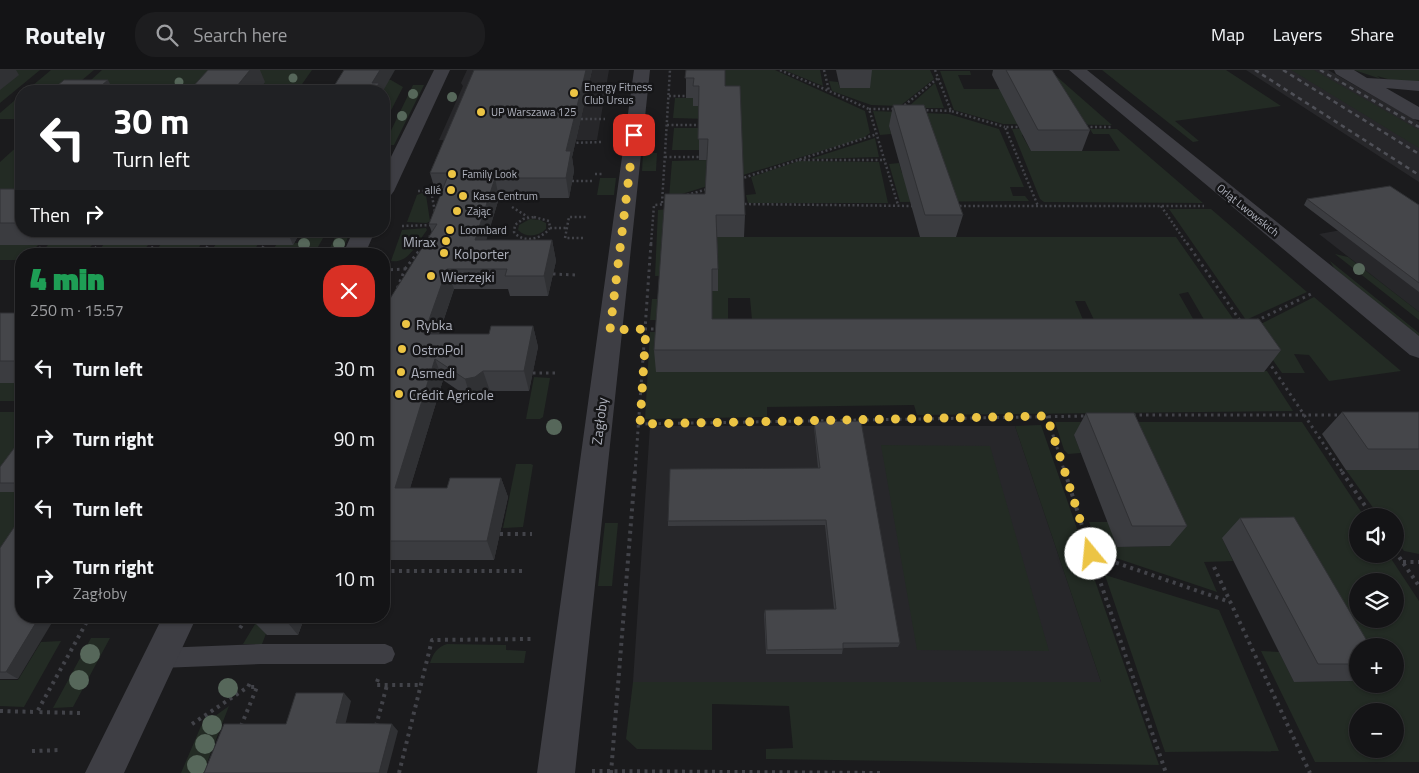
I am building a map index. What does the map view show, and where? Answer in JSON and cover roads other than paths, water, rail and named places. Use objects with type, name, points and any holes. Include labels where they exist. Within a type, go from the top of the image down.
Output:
[{"type":"street","points":[[390,178],[442,70]]},
{"type":"street","name":"Zagłoby","points":[[556,772],[642,70]]},
{"type":"street","name":"Orląt Lwowskich","points":[[1077,70],[1419,349]]},
{"type":"street","points":[[1342,70],[1419,115]]},
{"type":"street","points":[[1362,81],[1419,86]]},
{"type":"street","points":[[104,773],[177,623]]},
{"type":"lane","points":[[160,658],[261,654],[385,654]]},
{"type":"railway","points":[[1255,70],[1419,175]]},
{"type":"railway","points":[[1283,70],[1419,154]]},
{"type":"railway","points":[[1320,70],[1419,127]]},
{"type":"place","name":"Energy Fitness Club Ursus","points":[[574,93]]},
{"type":"place","name":"UP Warszawa 125","points":[[481,112]]},
{"type":"place","name":"Family Look","points":[[452,174]]},
{"type":"place","name":"allé","points":[[451,190]]},
{"type":"place","name":"Kasa Centrum","points":[[463,196]]},
{"type":"place","name":"Zając","points":[[457,211]]},
{"type":"place","name":"Loombard","points":[[450,230]]},
{"type":"place","name":"Mirax","points":[[446,241]]},
{"type":"place","name":"Kolporter","points":[[444,253]]},
{"type":"place","name":"Wierzejki","points":[[431,276]]},
{"type":"place","name":"Rybka","points":[[406,324]]},
{"type":"place","name":"OstroPol","points":[[402,349]]},
{"type":"place","name":"Asmedi","points":[[401,372]]},
{"type":"place","name":"Crédit Agricole","points":[[399,394]]}]
